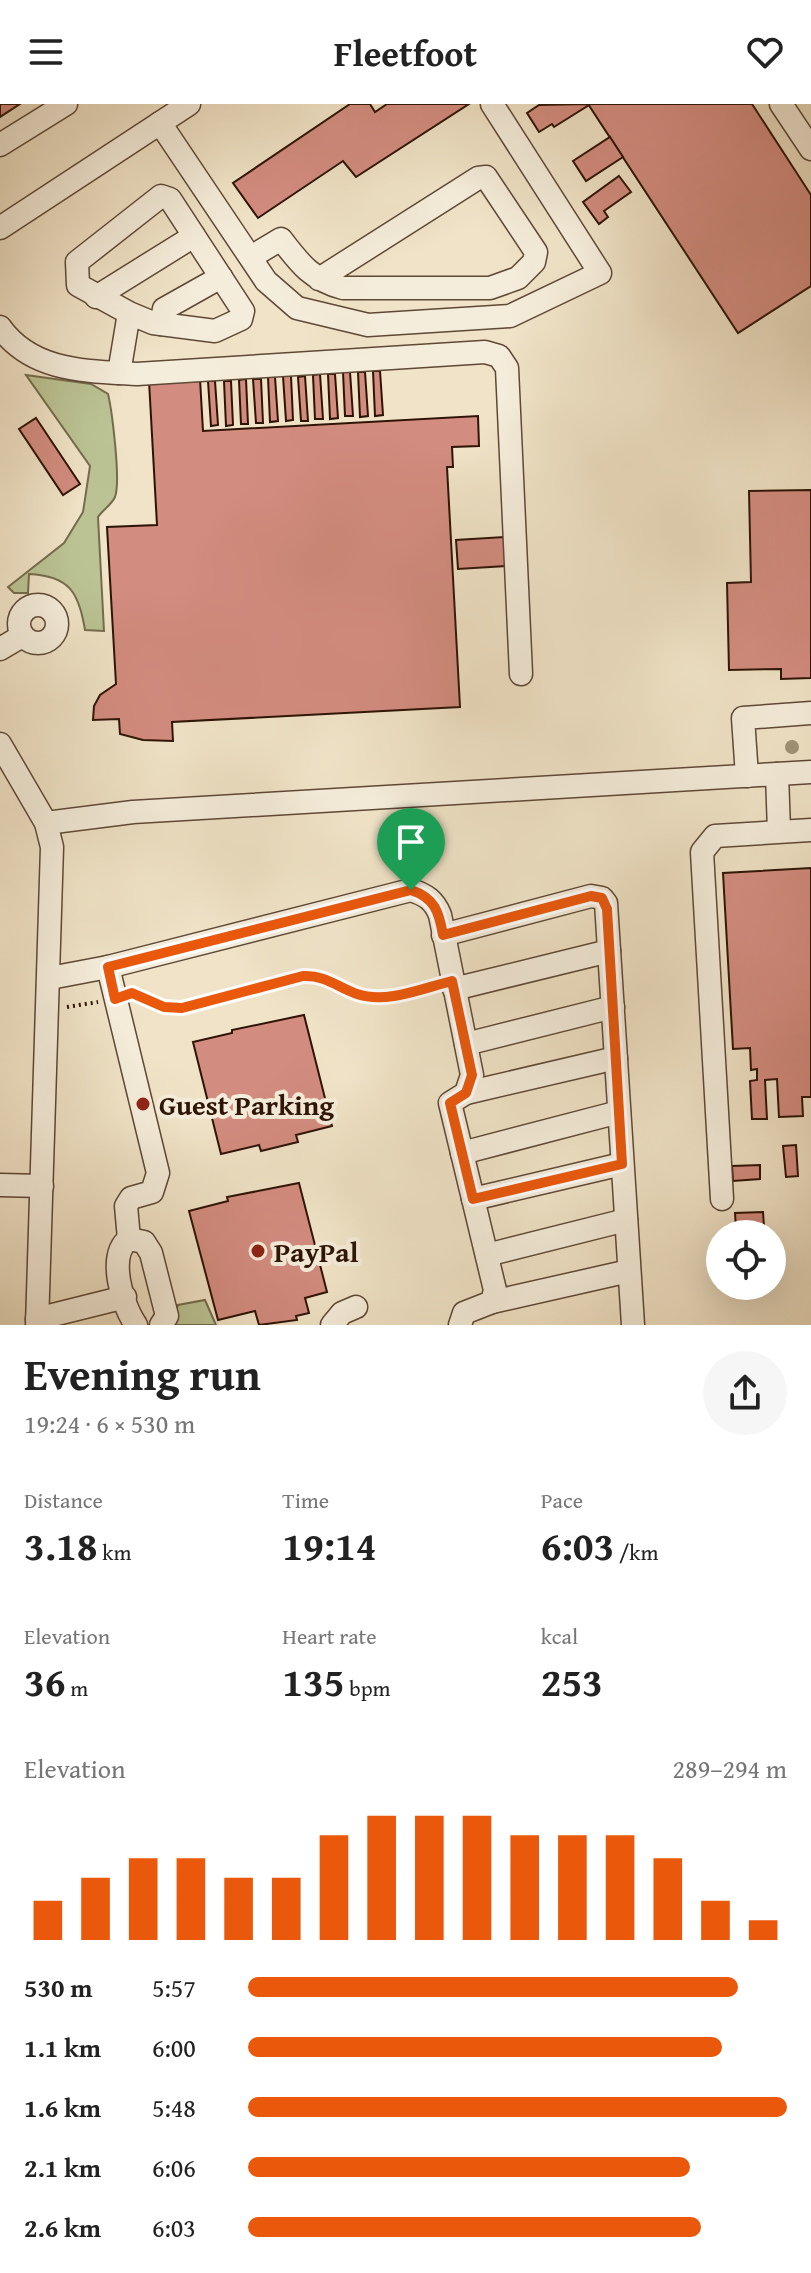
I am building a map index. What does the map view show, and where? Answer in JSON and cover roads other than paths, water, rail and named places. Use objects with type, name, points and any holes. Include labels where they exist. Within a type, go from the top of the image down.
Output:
[{"type":"street","points":[[0,145],[66,104]]},
{"type":"street","points":[[0,228],[189,104]]},
{"type":"street","points":[[160,123],[266,281],[297,308],[368,325],[510,316],[600,273],[492,104]]},
{"type":"street","points":[[781,104],[811,149]]},
{"type":"street","points":[[251,257],[281,239],[308,274],[319,279],[349,290],[490,288],[518,278],[534,262],[536,252],[486,177],[319,279]]},
{"type":"street","points":[[161,196],[170,199],[194,236],[243,311],[241,319],[215,331],[161,324],[129,313],[78,285],[77,262],[161,196]]},
{"type":"street","points":[[96,297],[194,236]]},
{"type":"street","points":[[161,324],[164,309],[221,277]]},
{"type":"street","points":[[119,373],[129,313]]},
{"type":"street","points":[[0,327],[10,340],[38,360],[54,366],[119,373],[485,352],[499,356],[507,368],[521,674]]},
{"type":"street","points":[[0,649],[22,636]]},
{"type":"street","points":[[747,776],[743,718],[811,713]]},
{"type":"street","points":[[0,744],[46,823],[52,847],[37,1322],[125,1297]]},
{"type":"street","points":[[46,823],[133,812],[811,772]]},
{"type":"street","points":[[722,1199],[702,852],[715,836],[795,830],[777,774]]},
{"type":"street","points":[[50,978],[108,967],[411,890],[424,894],[435,904],[472,1075],[466,1093]]},
{"type":"street","points":[[443,935],[598,896],[606,903],[633,1325]]},
{"type":"street","points":[[453,985],[609,951]]},
{"type":"street","points":[[108,967],[158,1173],[152,1192],[131,1198],[126,1206],[129,1239]]},
{"type":"street","points":[[466,1044],[613,1007]]},
{"type":"street","points":[[492,1302],[495,1290],[450,1103],[466,1093],[616,1058]]},
{"type":"street","points":[[462,1153],[619,1112]]},
{"type":"street","points":[[473,1199],[622,1164]]},
{"type":"street","points":[[0,1185],[42,1186]]},
{"type":"street","points":[[487,1255],[626,1220]]},
{"type":"street","points":[[136,1325],[116,1260],[120,1246],[129,1239],[144,1242],[151,1253],[167,1316],[161,1325]]},
{"type":"street","points":[[460,1325],[464,1313],[492,1302],[629,1271]]},
{"type":"street","points":[[332,1325],[342,1313],[356,1307]]},
{"type":"place","name":"Guest Parking","points":[[143,1104]]},
{"type":"place","name":"PayPal","points":[[258,1251]]}]
